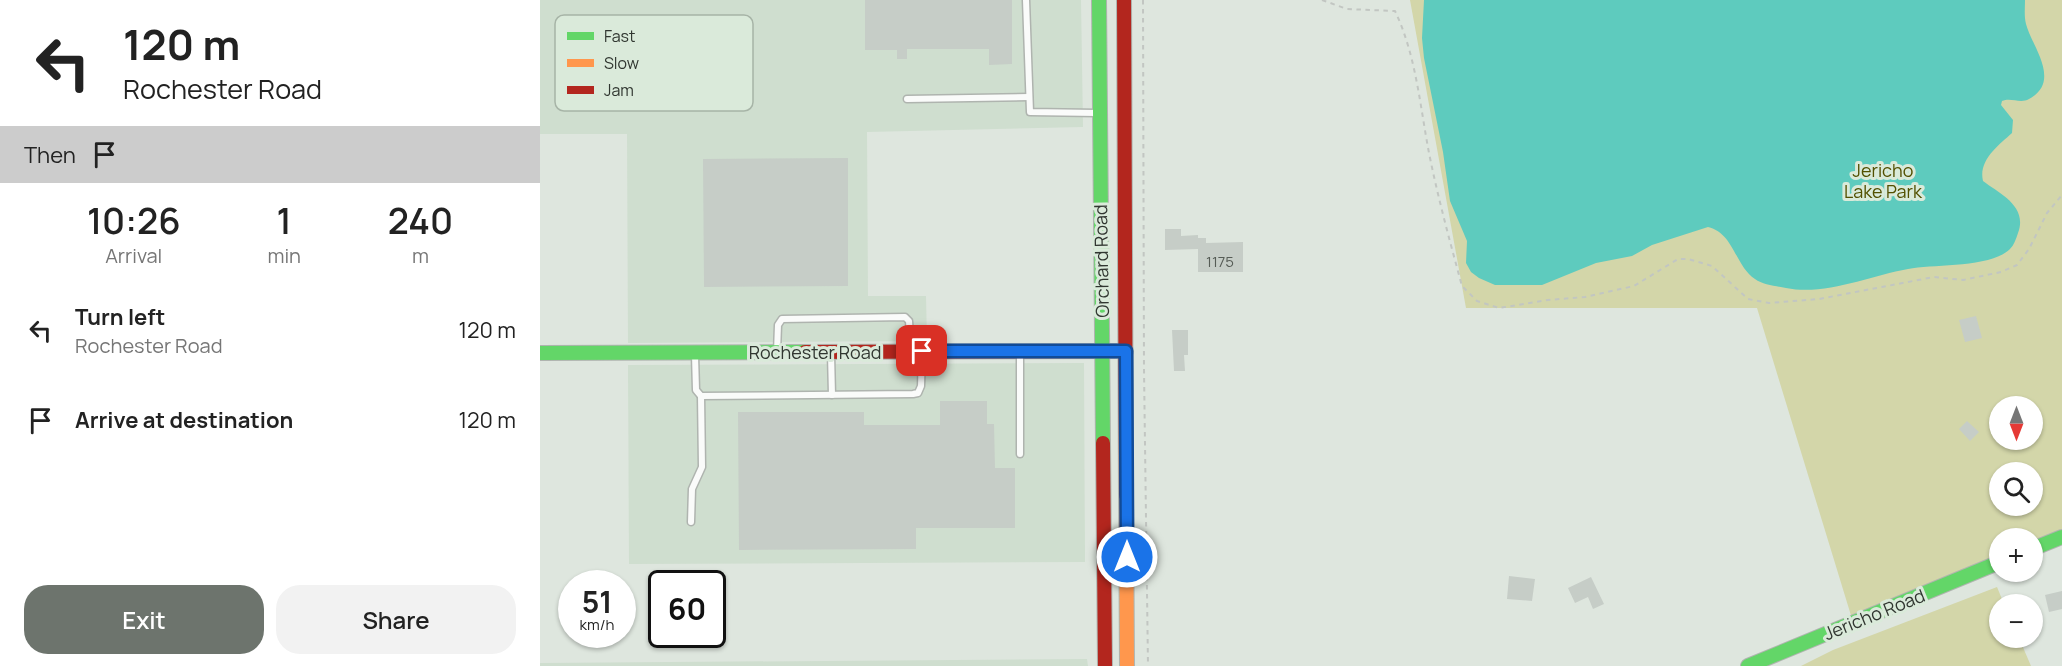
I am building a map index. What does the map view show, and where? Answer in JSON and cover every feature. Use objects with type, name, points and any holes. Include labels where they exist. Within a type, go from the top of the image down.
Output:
[{"type":"main road","name":"Orchard Road","points":[[1099,0],[1105,666]]},
{"type":"main road","name":"Orchard Road","points":[[1124,0],[1127,666]]},
{"type":"main road","name":"Rochester Road","points":[[540,353],[1126,351]]},
{"type":"main road","points":[[2043,545],[2062,537]]},
{"type":"main road","name":"Jericho Road","points":[[1748,666],[1989,567]]},
{"type":"lane","points":[[1026,0],[1030,112],[1100,113]]},
{"type":"lane","points":[[906,99],[1029,97]]},
{"type":"lane","points":[[701,396],[918,393],[921,386],[909,321],[905,317],[782,319],[778,325],[777,352]]},
{"type":"lane","points":[[1020,351],[1020,454]]},
{"type":"lane","points":[[692,522],[692,489],[702,467],[701,396],[696,390],[695,352]]},
{"type":"lane","points":[[831,352],[832,395]]},
{"type":"path","points":[[1143,0],[1148,666]]},
{"type":"path","points":[[1322,0],[1347,9],[1395,11],[1403,28],[1410,54],[1430,158],[1462,286],[1476,301],[1499,308],[1617,291],[1634,286],[1678,259],[1688,259],[1712,266],[1748,299],[1769,303],[1819,299],[1934,277],[1963,280],[2001,272],[2017,265],[2029,249],[2047,213],[2062,195]]},
{"type":"shaded area","points":[[540,0],[1081,0],[1083,127],[867,132],[868,296],[926,296],[927,341],[628,343],[627,134],[540,134]]},
{"type":"shaded area","points":[[1084,363],[1085,562],[629,564],[628,365]]},
{"type":"shaded area","points":[[1087,659],[1088,666],[540,666],[540,663]]},
{"type":"green space","name":"Jericho Lake Park","points":[[1410,0],[2062,0],[2062,537],[2043,545],[2043,528],[1989,528],[1989,566],[1853,622],[1757,308],[1466,308]]},
{"type":"green space","points":[[1997,587],[2000,594],[1989,594],[1989,648],[2023,648],[2031,666],[1801,666],[1833,650]]},
{"type":"water","points":[[1424,0],[2025,0],[2026,24],[2042,63],[2043,83],[2039,92],[2029,99],[2002,101],[2001,105],[2013,120],[2012,133],[1991,154],[1982,173],[1983,181],[2016,208],[2020,224],[2016,240],[2010,249],[1990,259],[1962,264],[1919,267],[1847,284],[1801,290],[1770,285],[1755,279],[1748,273],[1724,236],[1708,227],[1652,245],[1632,256],[1596,263],[1542,285],[1495,285],[1471,272],[1466,263],[1467,241],[1450,201],[1443,152],[1424,58],[1422,38]]},
{"type":"building","points":[[865,0],[1012,0],[1012,64],[989,65],[989,49],[907,49],[907,59],[897,59],[897,50],[865,50]]},
{"type":"building","points":[[848,158],[848,286],[704,287],[703,159]]},
{"type":"building","points":[[1165,229],[1181,229],[1181,236],[1198,235],[1198,238],[1206,238],[1206,243],[1243,242],[1243,272],[1198,272],[1198,249],[1165,250]]},
{"type":"building","points":[[1976,316],[1982,338],[1965,342],[1959,320]]},
{"type":"building","points":[[1172,330],[1188,330],[1188,355],[1184,355],[1185,371],[1174,371]]},
{"type":"building","points":[[940,401],[987,401],[987,424],[994,424],[995,468],[1015,468],[1015,528],[916,528],[916,549],[739,550],[738,412],[864,412],[864,425],[940,425]]},
{"type":"building","points":[[1967,421],[1979,432],[1970,441],[1959,429]]},
{"type":"building","points":[[1509,576],[1535,579],[1532,601],[1507,599]]},
{"type":"building","points":[[1591,577],[1604,604],[1593,609],[1588,597],[1575,603],[1568,588]]},
{"type":"building","points":[[2062,591],[2062,609],[2049,612],[2045,595]]},
{"type":"traffic: fast","points":[[1099,0],[1103,443]]},
{"type":"traffic: fast","points":[[540,353],[805,352]]},
{"type":"traffic: fast","points":[[2043,545],[2062,537]]},
{"type":"traffic: fast","points":[[1748,666],[1989,567]]},
{"type":"traffic: slow","points":[[1126,495],[1127,666]]},
{"type":"traffic: jam","points":[[1124,0],[1126,495]]},
{"type":"traffic: jam","points":[[805,352],[1126,351]]},
{"type":"traffic: jam","points":[[1103,443],[1105,666]]},
{"type":"route","points":[[922,351],[1126,351],[1127,557]]}]
